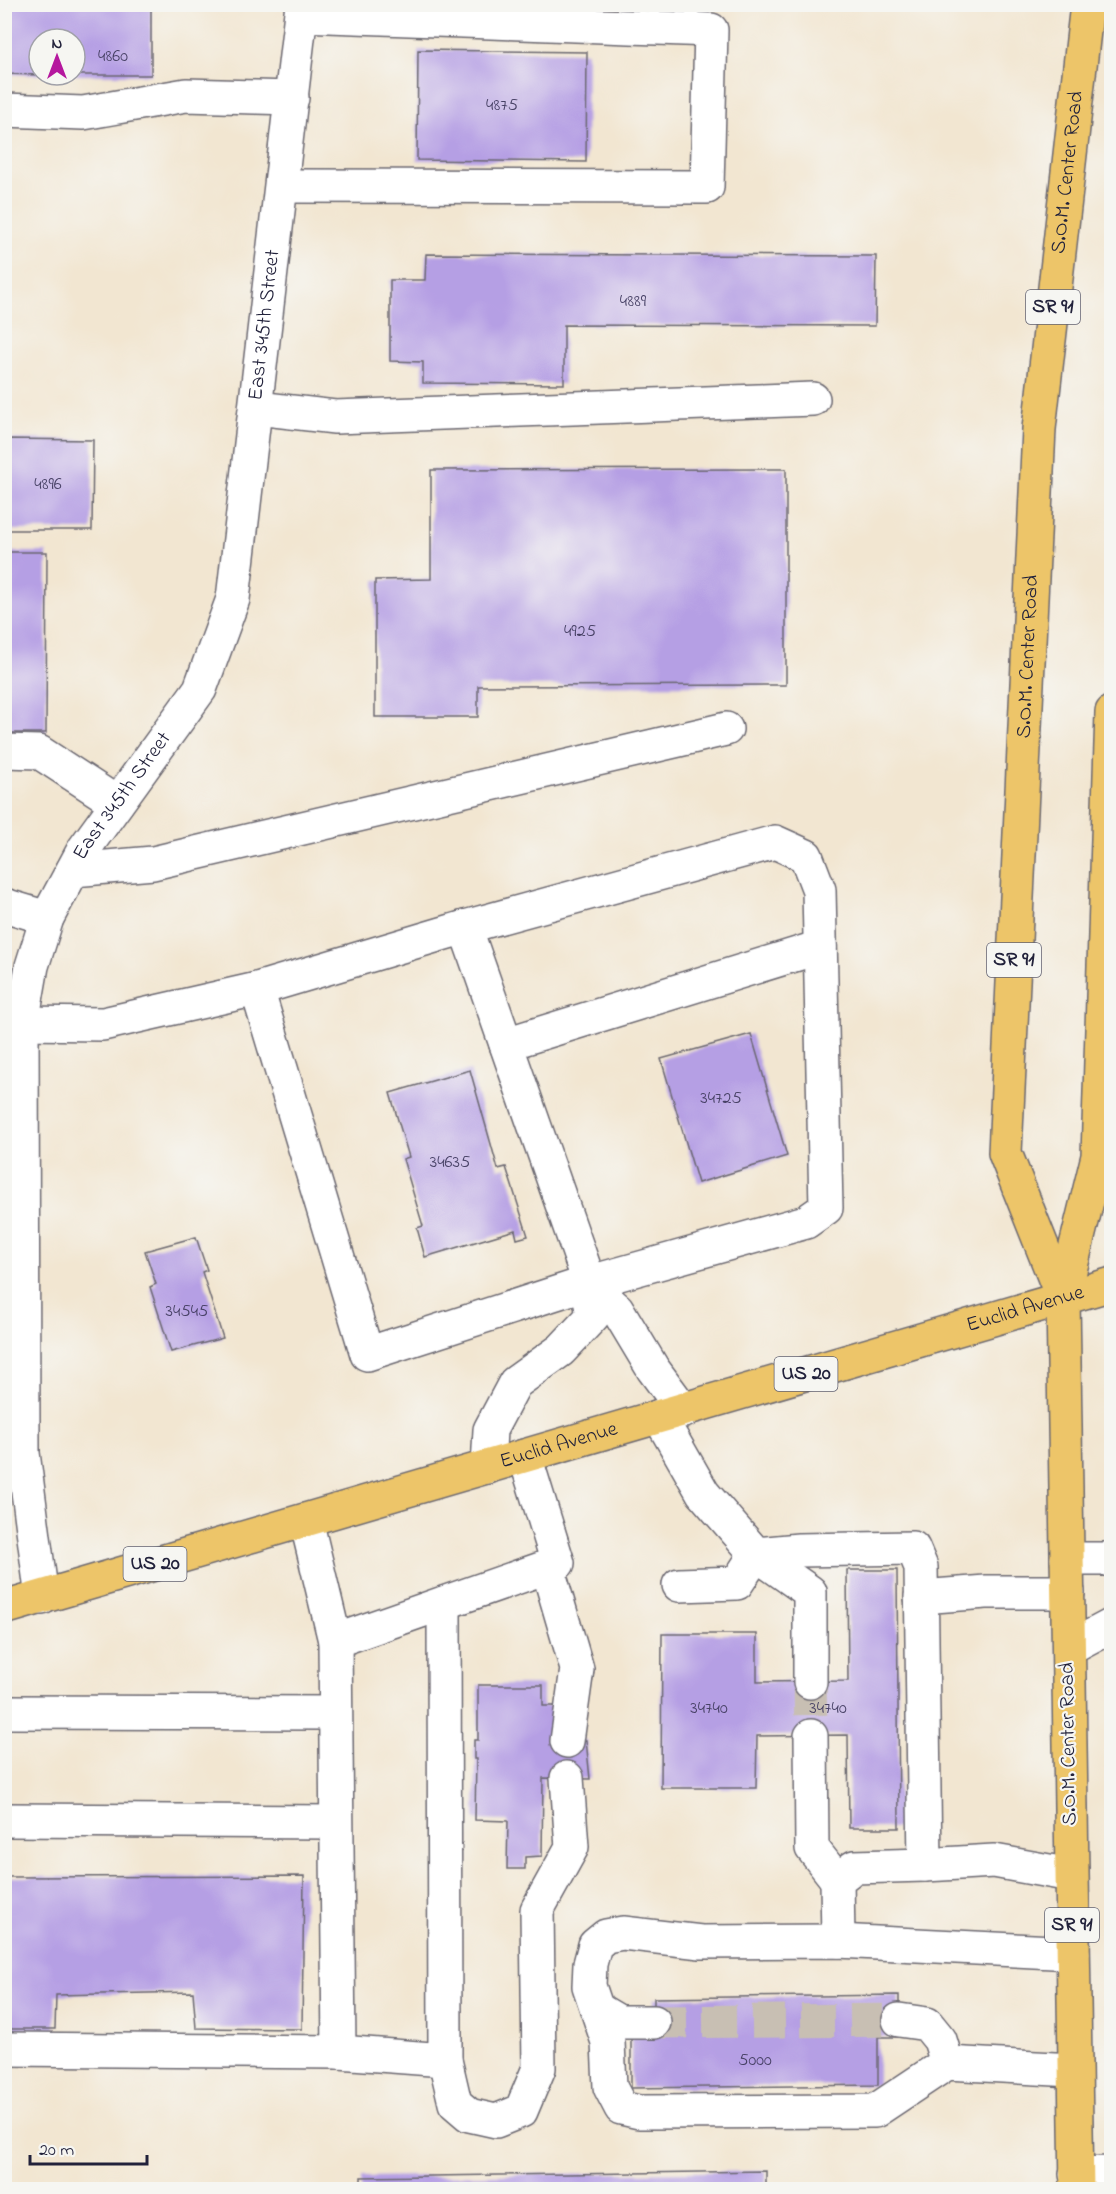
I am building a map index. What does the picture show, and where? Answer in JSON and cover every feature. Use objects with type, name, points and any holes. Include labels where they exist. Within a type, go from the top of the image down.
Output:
[{"type":"main road","name":"S.O.M. Center Road","points":[[1063,1299],[1005,1153],[1039,429],[1087,4]]},
{"type":"main road","name":"S.O.M. Center Road","points":[[1076,2182],[1063,1299],[1098,1156],[1112,712]]},
{"type":"main road","name":"Euclid Avenue","points":[[4,1608],[1112,1284]]},
{"type":"street","name":"East 345th Street","points":[[42,1598],[23,1453],[13,1272],[22,1023],[32,966],[46,918],[84,849],[200,689],[233,599],[257,408],[301,10]]},
{"type":"street","points":[[282,186],[707,187],[711,30],[301,10]]},
{"type":"street","points":[[4,110],[83,112],[186,95],[292,98]]},
{"type":"street","points":[[257,408],[335,417],[813,399]]},
{"type":"street","points":[[73,870],[153,863],[726,729]]},
{"type":"street","points":[[4,751],[39,752],[117,803]]},
{"type":"street","points":[[22,1023],[103,1024],[257,989],[465,927],[775,842],[806,856],[819,890],[826,1208],[806,1222],[586,1277],[367,1354],[257,989]]},
{"type":"street","points":[[4,905],[46,918]]},
{"type":"street","points":[[465,927],[586,1277],[593,1316],[561,1350],[515,1383],[490,1430],[488,1467]]},
{"type":"street","points":[[506,1044],[820,947]]},
{"type":"street","points":[[586,1277],[617,1309],[653,1369],[703,1493],[756,1554],[810,1592],[810,1682]]},
{"type":"street","points":[[525,1456],[577,1669],[567,1741]]},
{"type":"street","points":[[306,1520],[335,1641],[339,2052]]},
{"type":"street","points":[[756,1554],[799,1550],[913,1548],[921,1567],[925,1865]]},
{"type":"street","points":[[679,1585],[737,1583],[756,1554]]},
{"type":"street","points":[[1067,1559],[1112,1559]]},
{"type":"street","points":[[335,1641],[553,1564]]},
{"type":"street","points":[[921,1597],[986,1592],[1068,1592]]},
{"type":"street","points":[[444,1603],[446,2060],[455,2103],[469,2115],[496,2121],[521,2111],[539,2068],[537,1910],[572,1846],[567,1778]]},
{"type":"street","points":[[1068,1648],[1112,1624]]},
{"type":"street","points":[[4,1712],[335,1713]]},
{"type":"street","points":[[811,1736],[812,1848],[837,1880],[838,1941]]},
{"type":"street","points":[[4,1820],[336,1822]]},
{"type":"street","points":[[837,1880],[854,1867],[994,1861],[1071,1875]]},
{"type":"street","points":[[1073,1953],[838,1941],[701,1942],[622,1933],[606,1936],[595,1946],[590,1964],[589,1986],[609,2042],[610,2087],[621,2108],[639,2112],[875,2111],[947,2062],[1073,2070]]},
{"type":"street","points":[[597,2009],[619,2022],[654,2022]]},
{"type":"street","points":[[899,2020],[927,2024],[940,2040],[947,2062]]},
{"type":"street","points":[[4,2049],[339,2052],[446,2060]]},
{"type":"street","points":[[1076,2182],[1112,2173]]},
{"type":"building","points":[[4,4],[151,4],[151,75],[87,75],[87,27],[27,27],[27,75],[4,74]]},
{"type":"building","points":[[418,50],[587,52],[586,162],[417,160]]},
{"type":"building","points":[[426,254],[876,256],[875,326],[564,325],[564,384],[423,383],[423,362],[390,361],[390,280],[425,280]]},
{"type":"building","points":[[4,439],[93,440],[92,530],[4,530]]},
{"type":"building","points":[[786,469],[786,685],[478,686],[478,717],[375,717],[375,580],[431,579],[431,470]]},
{"type":"building","points":[[4,552],[47,552],[46,733],[4,733]]},
{"type":"building","points":[[751,1034],[787,1156],[698,1183],[661,1059]]},
{"type":"building","points":[[470,1070],[498,1169],[506,1167],[528,1236],[517,1239],[515,1230],[425,1257],[417,1228],[423,1226],[403,1159],[409,1157],[390,1093]]},
{"type":"building","points":[[196,1237],[207,1270],[202,1272],[223,1338],[171,1352],[150,1287],[156,1284],[145,1251]]},
{"type":"building","points":[[847,1570],[897,1570],[899,1828],[849,1828],[848,1735],[757,1736],[756,1788],[661,1788],[662,1634],[757,1634],[757,1682],[848,1681]]},
{"type":"building","points":[[478,1685],[543,1685],[543,1706],[556,1706],[557,1741],[586,1740],[590,1779],[543,1778],[542,1856],[525,1857],[525,1869],[507,1869],[508,1821],[475,1820],[474,1740],[478,1740]]},
{"type":"building","points":[[304,1876],[302,2029],[196,2028],[193,1992],[56,1995],[55,2029],[4,2029],[4,1877]]},
{"type":"building","points":[[899,1995],[899,2037],[878,2037],[878,2085],[631,2088],[631,2033],[654,2022],[654,1998]]},
{"type":"building","points":[[766,2171],[766,2190],[361,2190],[361,2177]]},
{"type":"tunnel","points":[[810,1682],[811,1736]]},
{"type":"tunnel","points":[[654,2022],[899,2020]]}]
